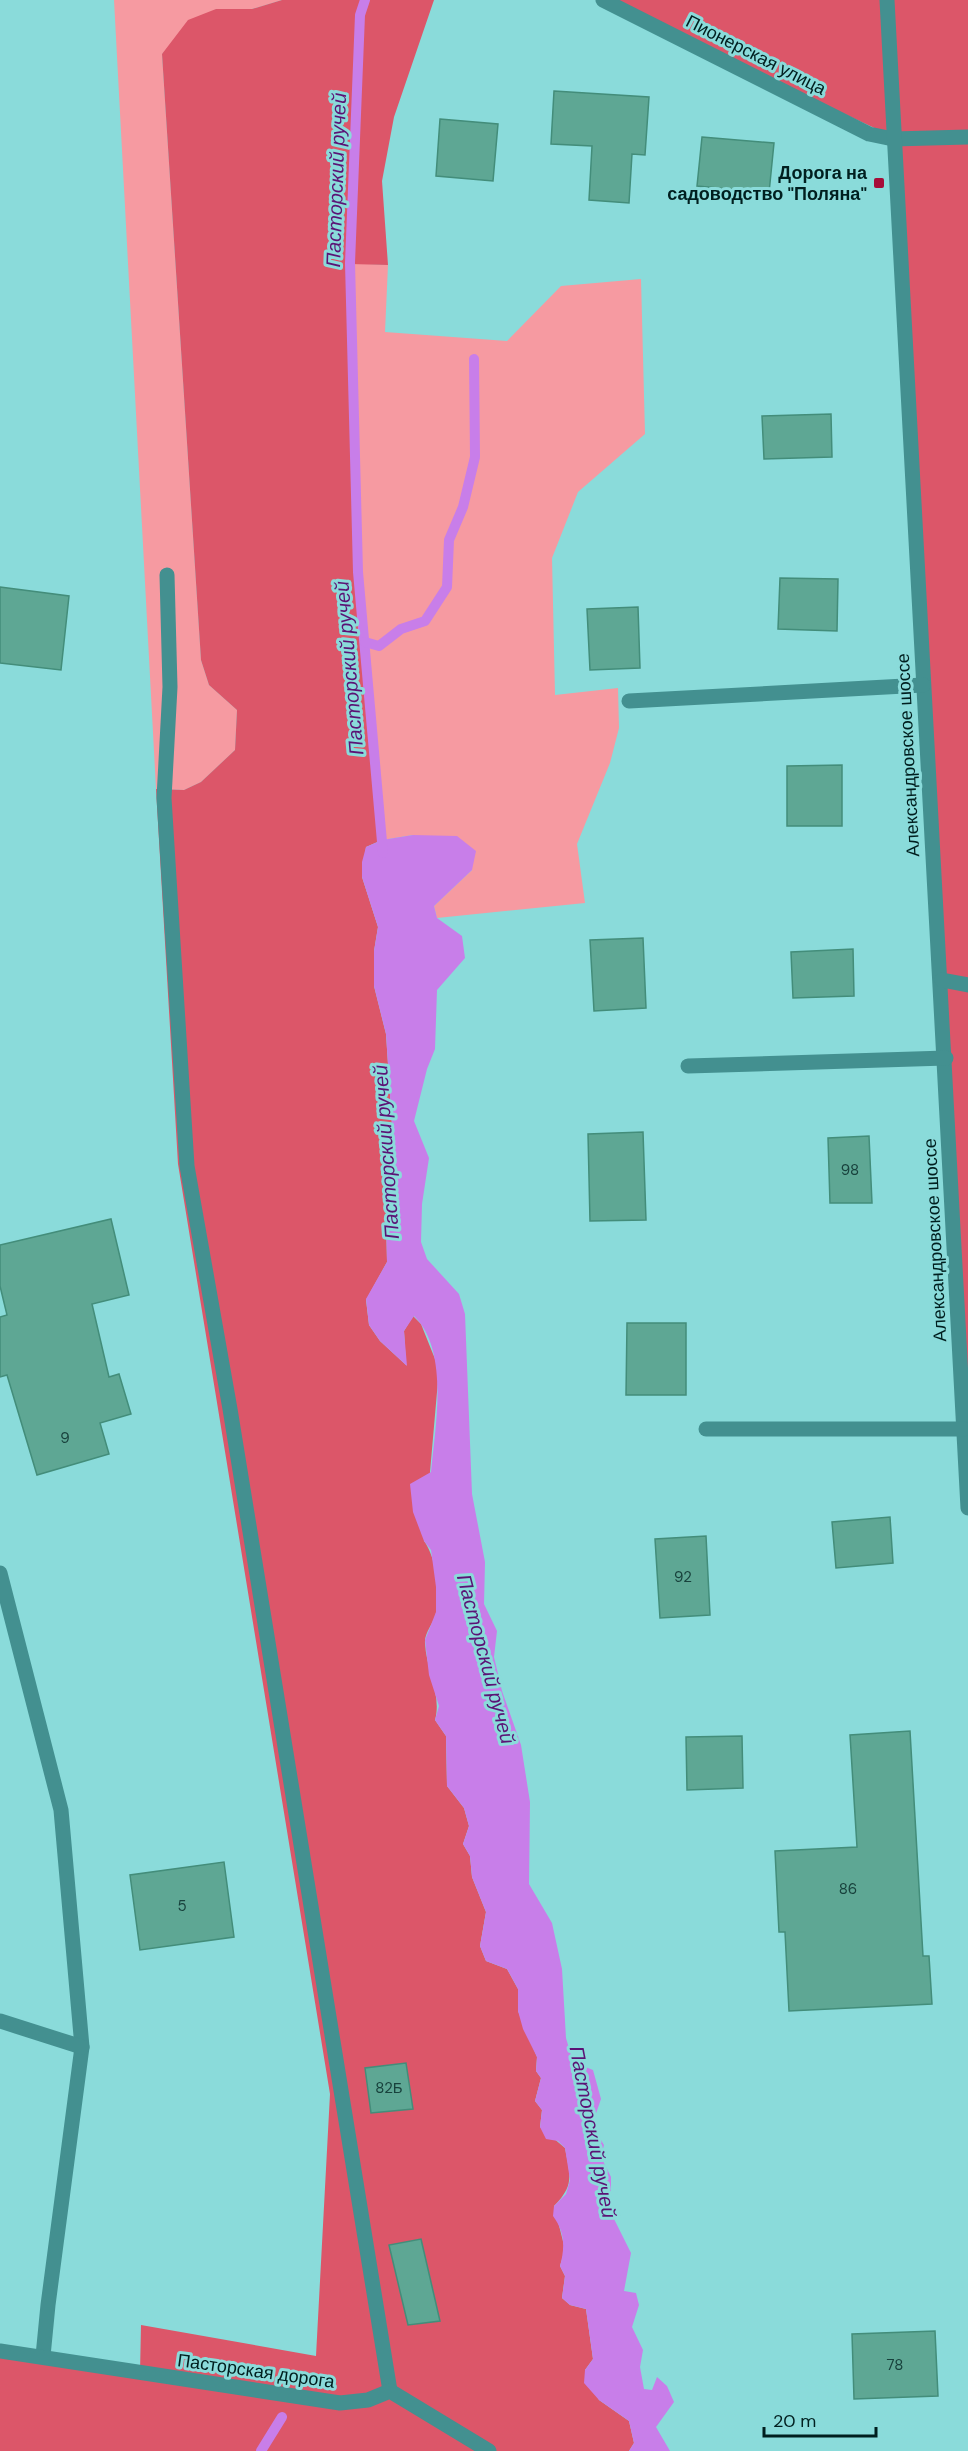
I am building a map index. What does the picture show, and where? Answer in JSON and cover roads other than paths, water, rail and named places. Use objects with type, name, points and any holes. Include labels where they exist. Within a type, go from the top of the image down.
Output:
[{"type":"street","name":"Пионерская улица","points":[[603,0],[869,134],[893,139],[968,137]]},
{"type":"street","name":"Александровское шоссе","points":[[887,0],[923,685],[942,980],[968,1508]]},
{"type":"street","points":[[167,575],[170,687],[164,798],[187,1166],[231,1409],[390,2391],[489,2451]]},
{"type":"street","points":[[629,701],[923,685]]},
{"type":"street","points":[[942,980],[968,985]]},
{"type":"street","points":[[688,1066],[946,1058]]},
{"type":"street","points":[[706,1429],[964,1429]]},
{"type":"street","points":[[0,1573],[61,1810],[82,2047],[48,2305],[44,2356]]},
{"type":"street","points":[[0,2021],[82,2047]]},
{"type":"street","name":"Пасторская дорога","points":[[0,2351],[340,2403],[368,2400],[390,2391]]},
{"type":"water","points":[[413,835],[457,836],[476,851],[472,870],[434,906],[437,918],[462,936],[465,958],[437,990],[435,1049],[427,1069],[414,1121],[429,1158],[422,1204],[421,1242],[427,1259],[459,1294],[465,1314],[472,1494],[485,1562],[484,1604],[497,1631],[494,1657],[502,1691],[521,1745],[530,1802],[529,1884],[552,1923],[562,1969],[566,2038],[573,2062],[593,2070],[601,2099],[592,2125],[604,2145],[601,2157],[611,2177],[611,2213],[631,2253],[624,2291],[636,2293],[639,2305],[632,2327],[643,2350],[640,2367],[644,2389],[652,2390],[657,2377],[667,2386],[674,2402],[656,2427],[670,2451],[629,2451],[634,2443],[629,2421],[599,2400],[584,2383],[585,2370],[593,2359],[586,2309],[570,2305],[562,2298],[565,2276],[560,2266],[563,2240],[560,2228],[553,2216],[554,2206],[566,2194],[570,2180],[565,2148],[558,2141],[546,2139],[540,2127],[542,2110],[535,2101],[541,2078],[536,2071],[537,2057],[523,2029],[518,2011],[518,1989],[507,1969],[486,1961],[480,1946],[486,1912],[472,1877],[470,1856],[463,1844],[469,1826],[464,1808],[447,1786],[446,1736],[435,1720],[439,1706],[429,1675],[425,1640],[436,1612],[436,1587],[431,1550],[424,1541],[413,1512],[410,1484],[431,1472],[437,1412],[436,1369],[432,1349],[425,1331],[414,1316],[404,1331],[407,1366],[380,1341],[369,1325],[366,1299],[387,1262],[386,1219],[394,1156],[386,1034],[374,986],[374,951],[378,927],[362,877],[362,862],[366,847],[382,840]]},
{"type":"waterway","name":"Пасторский ручей","points":[[365,0],[360,15],[350,263],[358,572],[383,853]]},
{"type":"waterway","points":[[365,642],[379,646],[401,629],[425,621],[447,587],[449,540],[463,507],[475,457],[474,359]]},
{"type":"waterway","points":[[261,2451],[282,2417]]},
{"type":"place","name":"Дорога на садоводство \"Поляна\"","points":[[879,183]]}]
